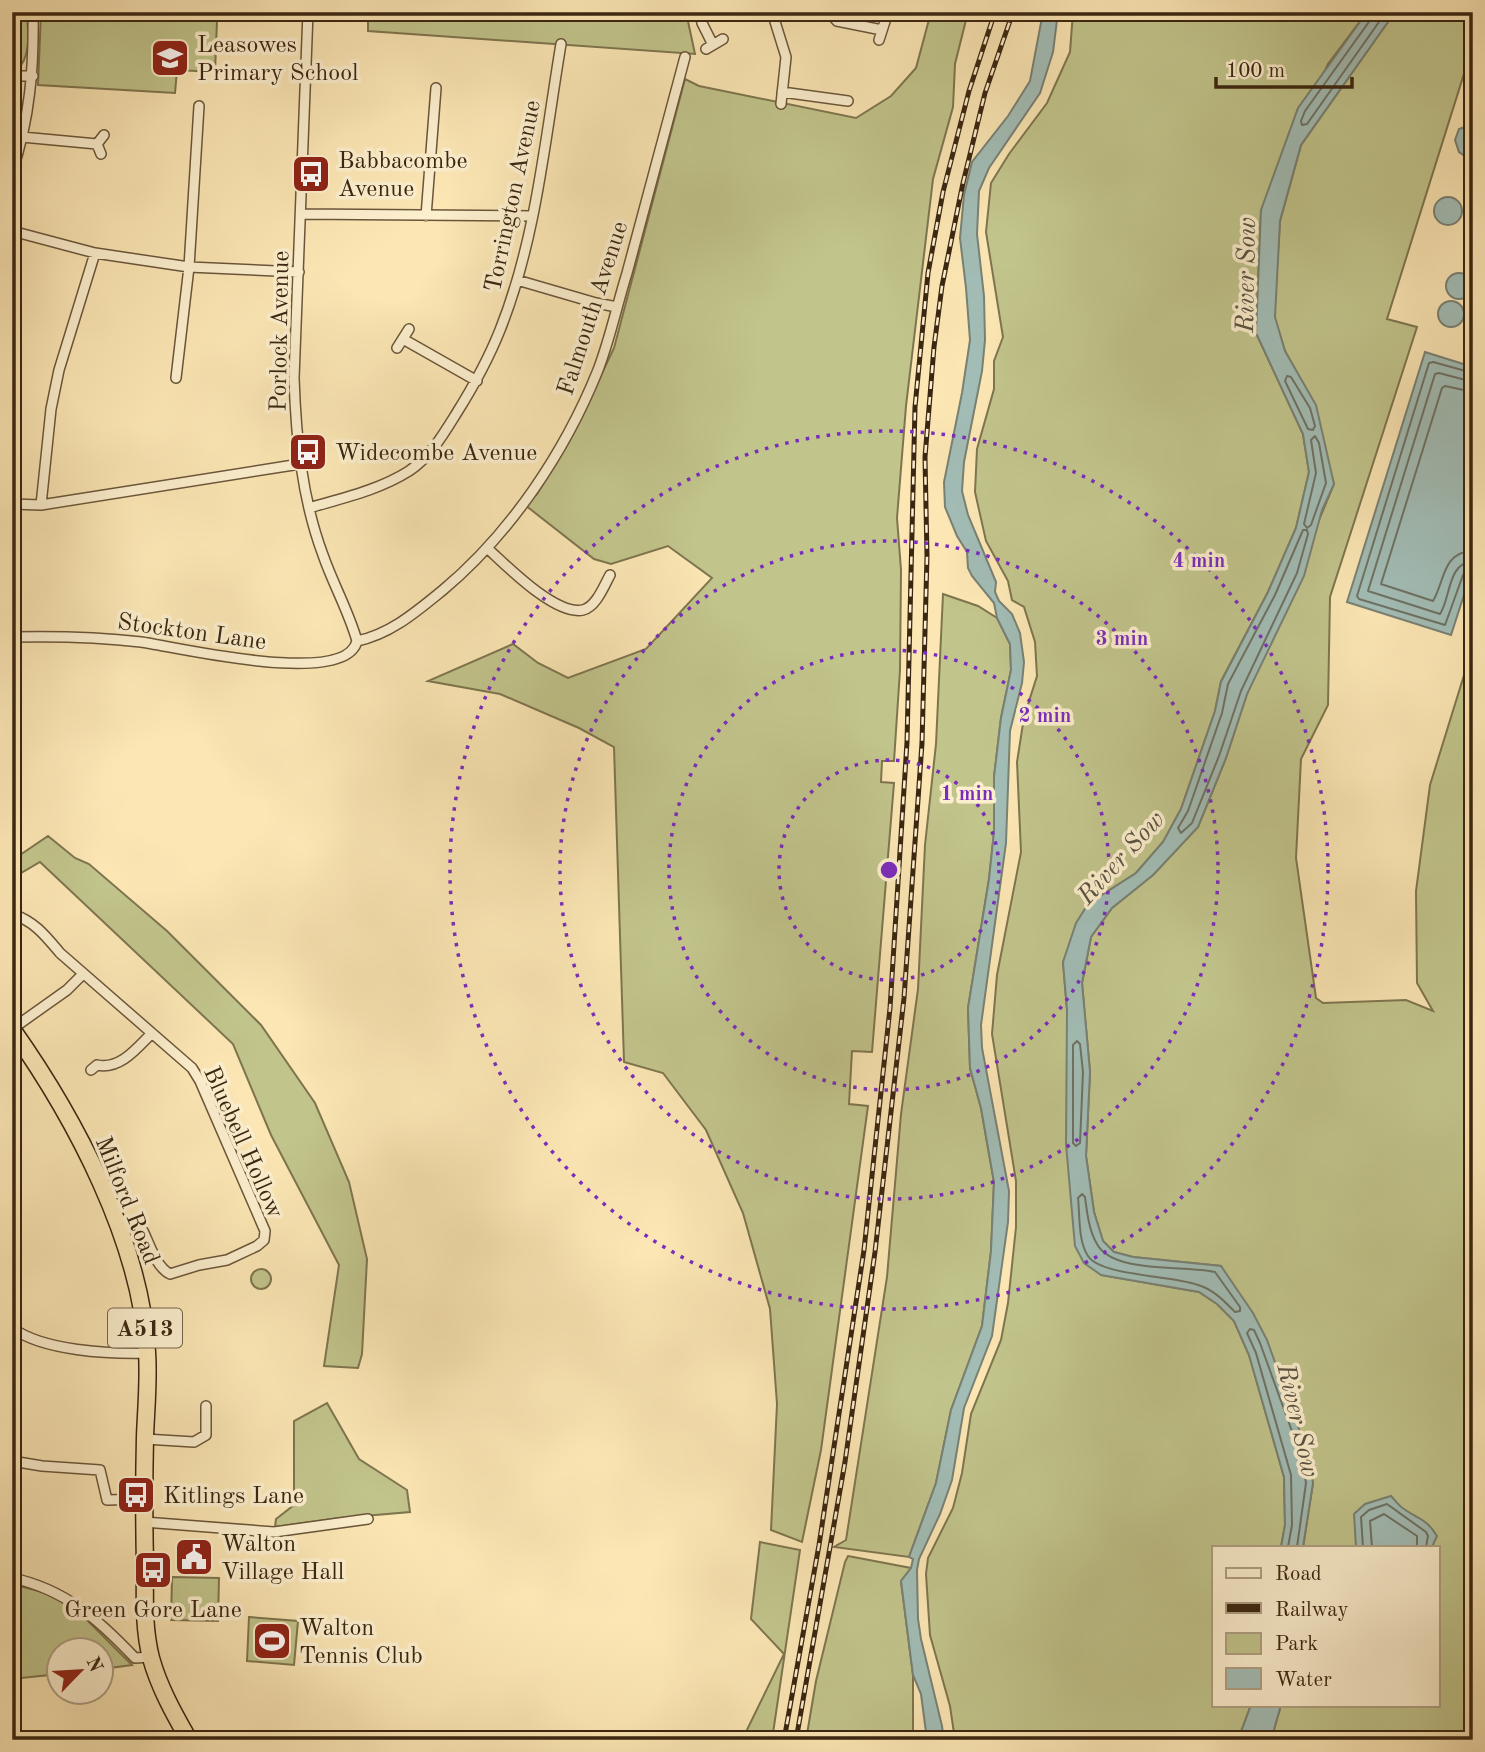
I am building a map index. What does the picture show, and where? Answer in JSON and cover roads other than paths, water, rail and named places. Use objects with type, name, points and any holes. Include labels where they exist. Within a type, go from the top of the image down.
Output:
[{"type":"highway","name":"Milford Road","points":[[12,1029],[56,1096],[93,1167],[121,1232],[137,1286],[148,1353],[144,1522],[145,1611],[151,1657]]},
{"type":"highway","name":"A513","points":[[151,1657],[166,1697],[189,1740]]},
{"type":"street","points":[[12,172],[33,76],[33,12]]},
{"type":"street","name":"Porlock Avenue","points":[[308,12],[294,378],[300,464],[322,554],[357,641]]},
{"type":"street","points":[[700,12],[709,47],[723,39]]},
{"type":"street","points":[[772,12],[786,57],[781,104]]},
{"type":"street","points":[[829,12],[837,21],[881,35],[888,12]]},
{"type":"street","name":"Torrington Avenue","points":[[309,508],[385,484],[410,470],[437,445],[477,381],[501,330],[517,280],[532,216],[561,44]]},
{"type":"street","name":"Falmouth Avenue","points":[[357,641],[369,639],[394,627],[462,574],[487,548],[537,483],[576,417],[598,368],[617,307],[685,57]]},
{"type":"street","points":[[12,76],[33,76]]},
{"type":"street","points":[[426,216],[436,88]]},
{"type":"street","points":[[782,92],[848,101]]},
{"type":"street","points":[[176,378],[189,267],[199,106]]},
{"type":"street","points":[[97,144],[104,135]]},
{"type":"street","points":[[22,136],[97,144]]},
{"type":"street","points":[[97,144],[101,154]]},
{"type":"street","points":[[301,214],[532,216]]},
{"type":"street","points":[[12,231],[95,254],[189,267],[299,272]]},
{"type":"street","points":[[41,505],[51,409],[95,254]]},
{"type":"street","points":[[517,280],[617,307]]},
{"type":"street","points":[[397,348],[409,329]]},
{"type":"street","points":[[403,339],[477,381]]},
{"type":"street","points":[[12,504],[41,505],[300,464]]},
{"type":"street","points":[[487,548],[524,582],[561,607],[585,610],[593,604],[610,575]]},
{"type":"street","name":"Stockton Lane","points":[[12,637],[88,637],[143,642],[223,657],[312,664],[344,656],[356,647],[357,641]]},
{"type":"street","name":"Bluebell Hollow","points":[[12,914],[28,919],[83,974],[192,1068],[265,1231],[264,1240],[235,1257],[170,1274],[158,1262],[145,1235],[159,1234]]},
{"type":"street","points":[[12,1029],[67,990],[83,974]]},
{"type":"street","points":[[94,1064],[105,1067],[130,1056],[152,1033]]},
{"type":"street","points":[[12,1328],[47,1344],[124,1354],[148,1353]]},
{"type":"street","points":[[145,1439],[194,1442],[206,1435],[206,1406]]},
{"type":"street","points":[[12,1461],[100,1470],[107,1500],[144,1499]]},
{"type":"street","points":[[144,1522],[243,1532],[274,1532],[368,1519]]},
{"type":"street","points":[[12,1578],[50,1589],[75,1603],[94,1617],[135,1658],[151,1657]]},
{"type":"water","points":[[1043,12],[1058,12],[1053,52],[1040,93],[989,168],[979,191],[977,234],[984,296],[985,340],[982,371],[964,462],[962,491],[968,515],[996,582],[995,592],[999,601],[1012,614],[1020,633],[1024,662],[1022,683],[1010,731],[1006,843],[981,1025],[982,1048],[1009,1191],[1008,1222],[992,1336],[964,1408],[952,1480],[919,1559],[917,1570],[921,1639],[944,1740],[927,1740],[921,1694],[913,1675],[901,1581],[911,1568],[913,1559],[909,1557],[936,1483],[951,1410],[982,1326],[991,1251],[994,1182],[981,1108],[970,1068],[968,1008],[989,879],[994,832],[994,777],[1001,718],[1011,670],[1010,644],[997,618],[994,603],[972,576],[968,568],[967,552],[945,507],[944,482],[970,340],[960,238],[964,195],[972,162],[1008,116],[1030,81]]},
{"type":"water","points":[[1367,12],[1395,12],[1301,145],[1280,221],[1275,317],[1285,351],[1316,405],[1334,484],[1322,510],[1304,576],[1247,694],[1226,758],[1198,827],[1153,875],[1112,908],[1091,937],[1082,983],[1090,1072],[1086,1156],[1094,1212],[1103,1241],[1114,1252],[1133,1257],[1221,1266],[1253,1313],[1267,1340],[1309,1457],[1313,1483],[1303,1546],[1281,1546],[1285,1525],[1284,1477],[1249,1355],[1234,1321],[1217,1304],[1199,1292],[1101,1275],[1084,1263],[1075,1246],[1066,1144],[1067,1010],[1063,962],[1076,923],[1088,904],[1136,873],[1163,842],[1181,809],[1215,711],[1221,682],[1268,592],[1296,528],[1309,472],[1303,434],[1256,333],[1261,210],[1298,108]]},
{"type":"water","points":[[1473,124],[1473,157],[1459,152],[1455,140],[1459,129]]},
{"type":"water","points":[[1448,197],[1458,201],[1462,211],[1458,221],[1448,225],[1438,221],[1434,211],[1438,201]]},
{"type":"water","points":[[1459,273],[1468,277],[1472,286],[1468,295],[1459,299],[1450,295],[1446,286],[1450,277]]},
{"type":"water","points":[[1451,301],[1460,305],[1464,314],[1460,323],[1451,327],[1442,323],[1438,314],[1442,305]]},
{"type":"water","points":[[1425,352],[1473,367],[1473,567],[1451,635],[1347,602]]},
{"type":"water","points":[[1391,1496],[1402,1508],[1433,1530],[1437,1536],[1432,1546],[1356,1546],[1354,1514],[1365,1504]]},
{"type":"water","points":[[1251,1706],[1281,1706],[1271,1740],[1238,1740]]},
{"type":"railway","points":[[784,1740],[819,1545],[864,1250],[890,1008],[907,742],[915,407],[928,273],[943,192],[969,91],[995,12]]},
{"type":"railway","points":[[796,1740],[845,1462],[875,1252],[904,998],[922,743],[927,556],[925,457],[934,347],[942,286],[963,183],[985,93],[1013,12]]},
{"type":"place","name":"Leasowes Primary School","points":[[170,58]]},
{"type":"place","name":"Babbacombe Avenue","points":[[311,174]]},
{"type":"place","name":"Widecombe Avenue","points":[[308,452]]},
{"type":"place","name":"Kitlings Lane","points":[[136,1495]]},
{"type":"place","name":"Walton Village Hall","points":[[194,1557]]},
{"type":"place","name":"Green Gore Lane","points":[[153,1570]]},
{"type":"place","name":"Walton Tennis Club","points":[[272,1641]]},
{"type":"water label","name":"River Sow","points":[[1245,275]]},
{"type":"water label","name":"River Sow","points":[[1120,857]]},
{"type":"water label","name":"River Sow","points":[[1299,1420]]}]
